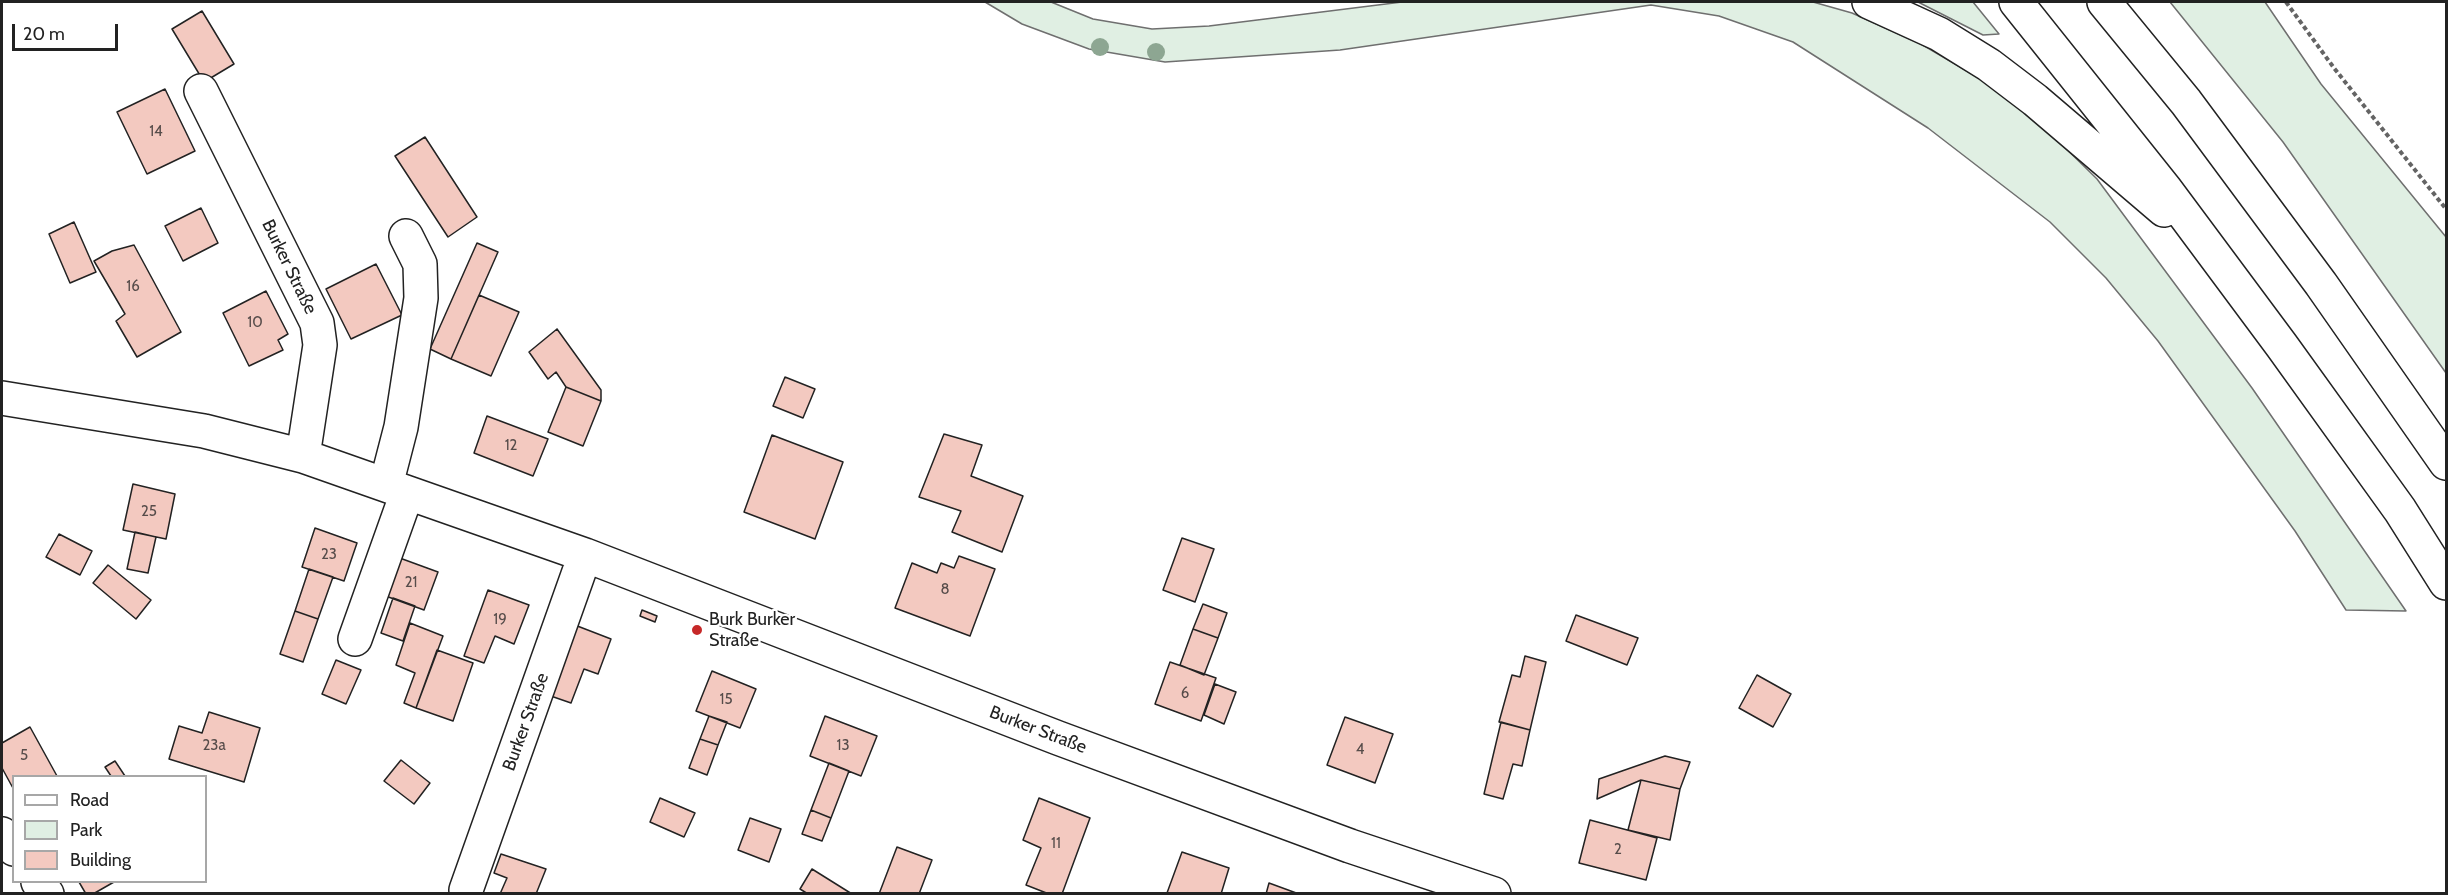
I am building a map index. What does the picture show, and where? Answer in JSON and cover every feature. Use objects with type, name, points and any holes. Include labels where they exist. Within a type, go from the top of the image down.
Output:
[{"type":"main road","points":[[1869,2],[1939,34],[1989,65],[2035,100],[2206,246]]},
{"type":"main road","points":[[2016,2],[2166,190],[2400,510],[2446,583]]},
{"type":"main road","points":[[2104,2],[2186,102],[2300,255],[2446,463]]},
{"type":"main road","name":"Burker Straße","points":[[201,91],[317,323],[320,345],[303,456]]},
{"type":"main road","points":[[355,639],[396,489],[401,427],[421,298],[420,264],[406,236]]},
{"type":"main road","name":"Burker Straße","points":[[2,398],[204,431],[303,456],[585,555],[1103,754],[1350,846],[1494,894]]},
{"type":"main road","name":"Burker Straße","points":[[466,890],[585,555]]},
{"type":"main road","points":[[2,834],[12,846]]},
{"type":"path","points":[[2286,2],[2334,68],[2446,209]]},
{"type":"green space","points":[[985,2],[1051,2],[1093,19],[1152,29],[1209,26],[1402,2],[1813,2],[1852,13],[1921,44],[1984,81],[2042,125],[2097,179],[2252,388],[2406,611],[2346,610],[2295,531],[2158,341],[2106,278],[2050,222],[1928,128],[1793,42],[1719,16],[1651,5],[1340,50],[1165,62],[1089,49],[1022,24]]},
{"type":"green space","points":[[1918,2],[1973,2],[1999,34],[1983,35]]},
{"type":"green space","points":[[2170,2],[2265,2],[2321,84],[2446,237],[2446,373],[2283,142]]},
{"type":"building","points":[[202,11],[234,64],[204,82],[172,29]]},
{"type":"building","points":[[165,89],[195,151],[147,174],[117,112]]},
{"type":"building","points":[[425,137],[477,217],[448,237],[395,156]]},
{"type":"building","points":[[201,208],[218,243],[183,261],[165,226]]},
{"type":"building","points":[[74,222],[96,272],[70,283],[49,234]]},
{"type":"building","points":[[477,243],[498,252],[451,359],[430,349]]},
{"type":"building","points":[[134,245],[181,332],[137,357],[116,321],[125,314],[94,261],[112,251]]},
{"type":"building","points":[[376,264],[402,315],[351,339],[326,289]]},
{"type":"building","points":[[266,291],[288,334],[278,340],[283,350],[249,366],[223,313]]},
{"type":"building","points":[[479,295],[519,312],[491,376],[451,359]]},
{"type":"building","points":[[557,329],[601,390],[601,401],[566,387],[556,372],[548,379],[529,352]]},
{"type":"building","points":[[785,377],[815,389],[803,418],[773,406]]},
{"type":"building","points":[[566,387],[601,401],[583,446],[548,432]]},
{"type":"building","points":[[487,416],[548,439],[533,476],[474,453]]},
{"type":"building","points":[[944,434],[982,445],[971,476],[1023,496],[1002,552],[952,532],[961,511],[919,497]]},
{"type":"building","points":[[772,435],[843,462],[815,539],[744,512]]},
{"type":"building","points":[[133,484],[175,494],[166,539],[123,530]]},
{"type":"building","points":[[315,528],[357,543],[344,581],[302,567]]},
{"type":"building","points":[[135,532],[156,537],[148,573],[127,569]]},
{"type":"building","points":[[59,534],[92,551],[80,575],[46,557]]},
{"type":"building","points":[[1182,538],[1214,549],[1195,602],[1163,590]]},
{"type":"building","points":[[959,556],[995,569],[970,636],[895,608],[912,563],[937,573],[941,563],[954,568]]},
{"type":"building","points":[[397,557],[438,572],[424,610],[383,595]]},
{"type":"building","points":[[108,565],[151,600],[136,619],[93,583]]},
{"type":"building","points":[[309,569],[333,577],[318,619],[295,611]]},
{"type":"building","points":[[488,590],[529,605],[514,644],[495,636],[484,663],[464,656]]},
{"type":"building","points":[[393,598],[415,606],[403,641],[381,633]]},
{"type":"building","points":[[1203,604],[1227,613],[1218,638],[1193,629]]},
{"type":"building","points":[[642,610],[657,616],[655,622],[640,616]]},
{"type":"building","points":[[295,611],[318,619],[303,662],[280,654]]},
{"type":"building","points":[[1576,615],[1638,638],[1627,665],[1566,641]]},
{"type":"building","points":[[567,622],[611,639],[598,674],[584,669],[571,703],[545,694]]},
{"type":"building","points":[[410,623],[443,636],[416,708],[404,703],[415,673],[396,665]]},
{"type":"building","points":[[1193,629],[1218,638],[1204,675],[1180,665]]},
{"type":"building","points":[[437,650],[473,663],[453,721],[416,708]]},
{"type":"building","points":[[1525,656],[1546,662],[1530,730],[1499,722],[1512,675],[1520,677]]},
{"type":"building","points":[[336,660],[361,670],[346,704],[322,694]]},
{"type":"building","points":[[1170,662],[1216,678],[1201,721],[1155,704]]},
{"type":"building","points":[[712,671],[756,689],[740,728],[696,711]]},
{"type":"building","points":[[1757,675],[1791,694],[1773,727],[1739,708]]},
{"type":"building","points":[[1215,684],[1236,692],[1224,724],[1204,715]]},
{"type":"building","points":[[209,712],[260,728],[244,782],[169,759],[179,726],[202,733]]},
{"type":"building","points":[[709,716],[727,722],[718,745],[700,739]]},
{"type":"building","points":[[825,716],[877,736],[861,776],[810,756]]},
{"type":"building","points":[[1345,717],[1393,734],[1375,783],[1327,765]]},
{"type":"building","points":[[1501,722],[1530,730],[1522,766],[1513,764],[1503,799],[1484,794]]},
{"type":"building","points":[[30,727],[56,775],[12,775],[12,786],[2,768],[2,743]]},
{"type":"building","points":[[700,739],[718,745],[707,775],[689,768]]},
{"type":"building","points":[[1665,756],[1690,762],[1680,789],[1641,780],[1597,799],[1599,779]]},
{"type":"building","points":[[401,760],[430,783],[414,804],[384,781]]},
{"type":"building","points":[[115,761],[124,775],[110,775],[105,767]]},
{"type":"building","points":[[829,763],[849,771],[831,818],[811,810]]},
{"type":"building","points":[[1641,780],[1680,789],[1670,840],[1628,830]]},
{"type":"building","points":[[660,798],[695,813],[684,837],[650,822]]},
{"type":"building","points":[[1039,798],[1090,818],[1062,894],[1049,894],[1026,885],[1041,848],[1023,840]]},
{"type":"building","points":[[811,810],[831,818],[822,841],[802,834]]},
{"type":"building","points":[[750,818],[781,829],[769,862],[738,850]]},
{"type":"building","points":[[1590,820],[1657,838],[1646,880],[1579,863]]},
{"type":"building","points":[[897,847],[932,860],[919,894],[879,894]]},
{"type":"building","points":[[1182,852],[1229,868],[1221,894],[1167,893]]},
{"type":"building","points":[[501,854],[546,869],[536,894],[500,894],[507,878],[494,873]]},
{"type":"building","points":[[812,869],[852,894],[808,894],[800,889]]},
{"type":"building","points":[[80,883],[112,883],[93,894],[86,894]]},
{"type":"building","points":[[1269,883],[1299,894],[1266,894]]},
{"type":"place","name":"Burk Burker Straße","points":[[697,630]]}]
